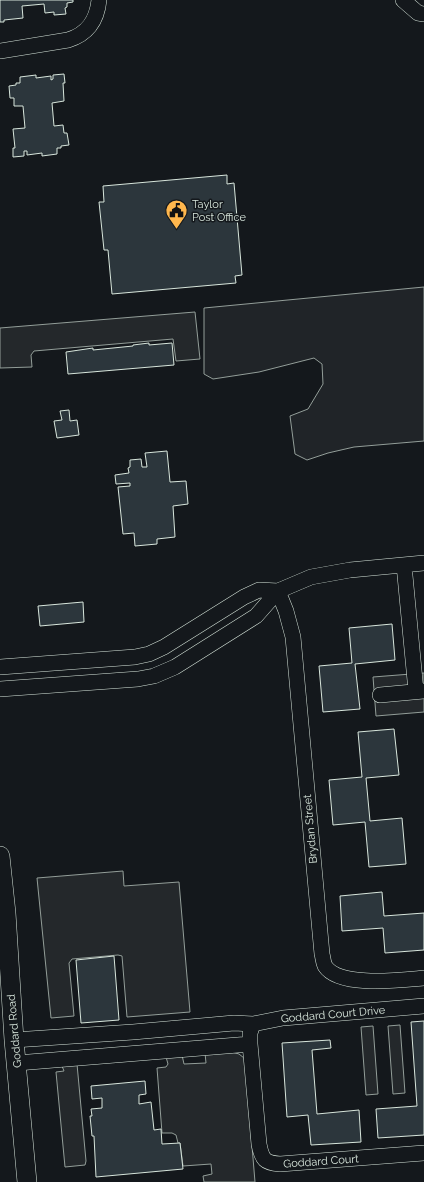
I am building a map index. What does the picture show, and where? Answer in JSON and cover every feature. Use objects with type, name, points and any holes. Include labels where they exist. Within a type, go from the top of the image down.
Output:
[{"type":"main road","name":"Goddard Road","points":[[0,856],[6,913],[14,1040],[27,1182]]},
{"type":"street","points":[[0,51],[76,38],[90,27],[97,13],[99,0]]},
{"type":"street","points":[[403,0],[418,13],[424,14]]},
{"type":"street","points":[[0,689],[138,679],[163,673],[256,616],[278,591],[311,577],[350,570],[424,563]]},
{"type":"street","points":[[380,695],[420,691],[404,565]]},
{"type":"street","points":[[0,667],[135,657],[149,654],[164,647],[244,597],[259,590],[278,591]]},
{"type":"street","name":"Brydan Street","points":[[278,591],[286,611],[293,638],[322,954],[325,965],[331,972],[338,976],[352,980],[384,981],[424,978]]},
{"type":"street","name":"Goddard Court Drive","points":[[251,1034],[283,1018],[424,1006]]},
{"type":"street","points":[[14,1040],[234,1023],[251,1034]]},
{"type":"street","points":[[17,1064],[251,1034]]},
{"type":"street","name":"Goddard Court","points":[[251,1034],[259,1144],[260,1152],[265,1160],[270,1163],[280,1164],[424,1153]]},
{"type":"shaded area","points":[[424,287],[424,441],[354,447],[307,460],[295,454],[290,416],[308,409],[323,384],[322,364],[314,358],[259,372],[213,379],[204,374],[204,308]]},
{"type":"shaded area","points":[[195,312],[200,359],[176,361],[173,339],[34,351],[31,355],[32,367],[0,368],[0,328]]},
{"type":"shaded area","points":[[424,673],[424,712],[376,716],[373,677]]},
{"type":"shaded area","points":[[123,871],[124,886],[179,882],[190,1012],[127,1017],[122,956],[118,955],[72,959],[69,963],[74,1016],[51,1018],[37,878]]},
{"type":"shaded area","points":[[400,1025],[405,1093],[393,1094],[388,1026]]},
{"type":"shaded area","points":[[373,1026],[378,1094],[366,1095],[361,1027]]},
{"type":"shaded area","points":[[232,1052],[239,1054],[244,1058],[245,1062],[255,1182],[204,1182],[203,1176],[212,1174],[211,1164],[183,1166],[180,1143],[178,1143],[176,1135],[172,1133],[162,1133],[157,1068],[166,1067],[168,1064],[166,1057],[182,1055],[184,1064],[206,1063],[205,1053]]},
{"type":"shaded area","points":[[77,1064],[86,1161],[85,1165],[65,1167],[56,1072],[64,1071],[62,1066]]},
{"type":"building","points":[[0,0],[73,0],[73,2],[67,3],[67,7],[65,8],[66,14],[54,15],[54,12],[45,13],[44,4],[22,6],[23,18],[4,20],[4,22],[0,22]]},
{"type":"building","points":[[64,74],[64,101],[52,103],[54,126],[63,125],[64,133],[67,133],[69,145],[57,148],[57,154],[42,156],[42,153],[27,155],[27,151],[24,151],[24,156],[13,157],[13,148],[15,148],[13,129],[25,128],[23,106],[14,106],[14,98],[10,98],[9,86],[20,83],[20,77],[36,75],[36,78],[51,76],[51,80],[53,79],[53,75]]},
{"type":"building","points":[[227,175],[227,184],[234,183],[242,275],[235,276],[236,283],[112,294],[108,250],[104,250],[99,202],[104,202],[103,186]]},
{"type":"building","points":[[149,343],[149,345],[172,343],[174,365],[68,374],[66,352],[93,348],[93,350],[133,346]]},
{"type":"building","points":[[69,410],[70,421],[77,420],[79,435],[57,438],[54,421],[62,420],[60,411]]},
{"type":"building","points":[[167,451],[170,482],[186,481],[188,504],[173,506],[175,537],[157,539],[157,544],[135,546],[134,533],[123,534],[118,487],[130,486],[130,483],[116,484],[115,475],[129,473],[128,468],[130,467],[130,460],[141,459],[142,467],[147,467],[145,453]]},
{"type":"building","points":[[83,602],[84,622],[40,626],[38,606]]},
{"type":"building","points":[[392,624],[395,660],[355,664],[360,709],[323,712],[319,666],[352,663],[349,628]]},
{"type":"building","points":[[394,729],[399,775],[366,778],[370,821],[402,818],[406,864],[369,867],[365,822],[333,825],[329,780],[362,777],[358,732]]},
{"type":"building","points":[[382,892],[384,916],[424,913],[424,950],[385,953],[383,928],[342,931],[340,896]]},
{"type":"building","points":[[114,956],[119,1020],[81,1023],[76,960]]},
{"type":"building","points":[[424,1021],[424,1135],[378,1138],[376,1109],[417,1106],[411,1022]]},
{"type":"building","points":[[330,1040],[331,1048],[312,1050],[317,1114],[359,1110],[361,1142],[311,1145],[308,1115],[287,1117],[282,1043]]},
{"type":"building","points":[[145,1081],[146,1094],[139,1095],[139,1104],[151,1102],[154,1130],[161,1129],[162,1144],[180,1143],[183,1169],[96,1177],[94,1136],[92,1136],[90,1116],[92,1116],[91,1109],[102,1108],[102,1098],[92,1099],[91,1086]]},
{"type":"place","name":"Taylor Post Office","points":[[177,230]]}]
